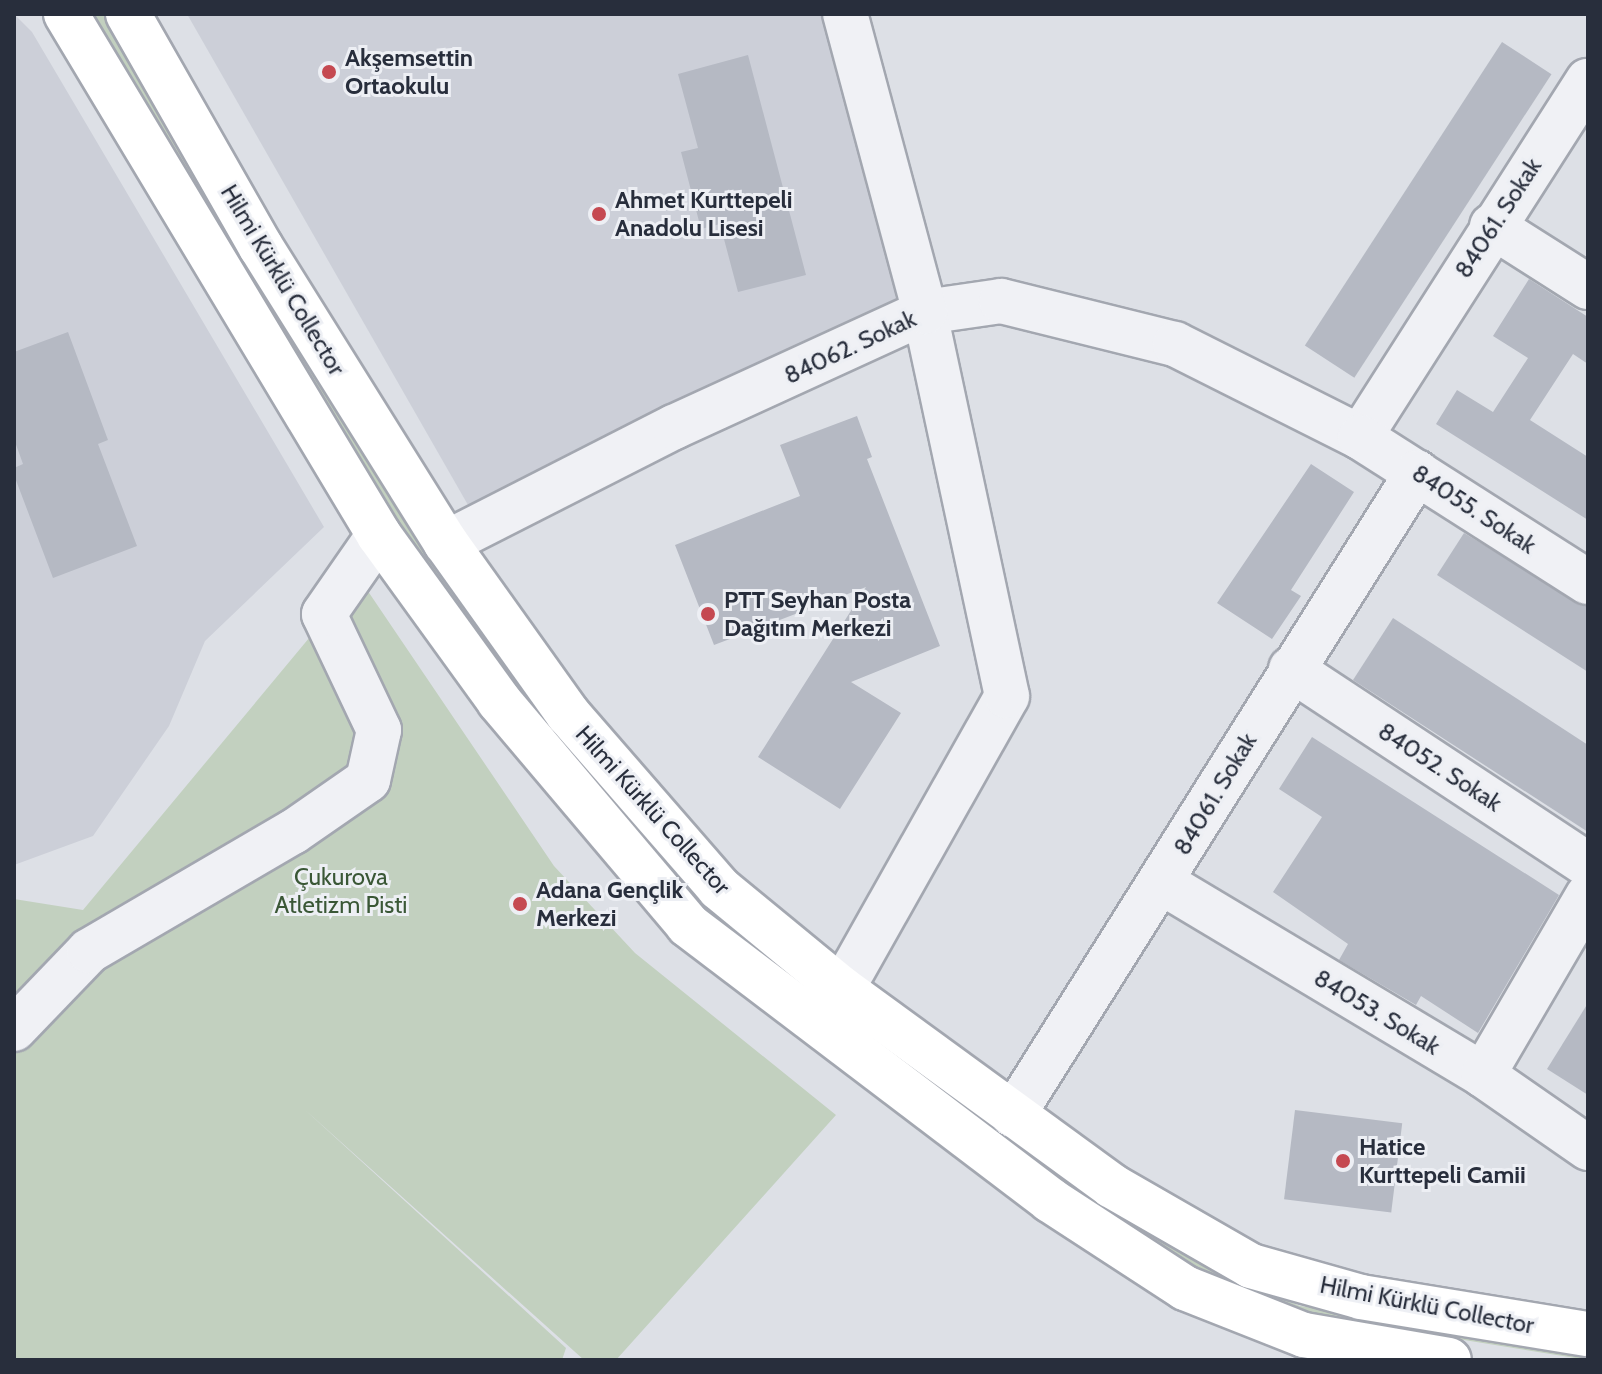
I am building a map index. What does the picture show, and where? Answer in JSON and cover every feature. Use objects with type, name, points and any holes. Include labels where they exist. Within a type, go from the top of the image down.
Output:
[{"type":"main road","name":"Hilmi Kürklü Collector","points":[[66,14],[379,535],[499,701],[688,925],[1050,1200],[1185,1288],[1302,1348],[1449,1360]]},
{"type":"main road","name":"Hilmi Kürklü Collector","points":[[130,15],[261,247],[446,543],[568,714],[719,888],[842,989],[1112,1186],[1251,1266],[1361,1297],[1588,1334]]},
{"type":"street","points":[[842,989],[1007,696],[925,312],[845,14]]},
{"type":"street","name":"84061. Sokak","points":[[1360,437],[1492,226],[1588,81]]},
{"type":"street","points":[[1492,226],[1588,287]]},
{"type":"street","name":"84062. Sokak","points":[[446,543],[674,427],[925,312],[1001,301],[1175,344],[1360,437]]},
{"type":"street","name":"84055. Sokak","points":[[1360,437],[1588,582]]},
{"type":"street","name":"84061. Sokak","points":[[1013,1115],[1417,473]]},
{"type":"street","points":[[14,1029],[89,951],[293,832],[368,780],[379,730],[324,614],[379,535]]},
{"type":"street","name":"84052. Sokak","points":[[1291,669],[1588,865]]},
{"type":"street","name":"84053. Sokak","points":[[1161,882],[1483,1075],[1588,1148]]},
{"type":"street","points":[[1483,1075],[1588,895]]},
{"type":"shaded area","points":[[14,14],[32,32],[324,527],[205,641],[169,726],[93,836],[14,865]]},
{"type":"shaded area","name":"Ahmet Kurttepeli Anadolu Lisesi","points":[[187,14],[842,14],[923,299],[476,519]]},
{"type":"green space","points":[[91,14],[103,14],[433,561],[908,1063],[1164,1242],[1238,1281],[1300,1306],[1588,1351],[1588,1360],[1297,1313],[1160,1254],[902,1068],[714,923],[500,671],[426,565]]},
{"type":"green space","name":"Çukurova Atletizm Pisti","points":[[359,578],[554,866],[635,953],[836,1115],[616,1360],[584,1360],[303,1108],[566,1348],[562,1360],[14,1360],[14,899],[83,910]]},
{"type":"building","points":[[1502,42],[1551,74],[1354,378],[1305,346]]},
{"type":"building","points":[[748,55],[806,275],[738,292],[720,224],[701,229],[681,152],[698,148],[678,74]]},
{"type":"building","points":[[1529,279],[1588,317],[1588,364],[1573,354],[1530,420],[1588,457],[1588,520],[1436,424],[1457,390],[1493,412],[1528,358],[1493,336]]},
{"type":"building","points":[[68,332],[108,440],[98,444],[137,546],[53,578],[14,475],[14,468],[23,464],[14,439],[14,352]]},
{"type":"building","points":[[857,416],[872,457],[867,459],[940,646],[851,682],[901,713],[840,809],[758,757],[866,587],[714,645],[675,545],[800,496],[780,445]]},
{"type":"building","points":[[1311,464],[1354,492],[1291,590],[1301,596],[1272,639],[1217,603]]},
{"type":"building","points":[[1464,533],[1588,607],[1588,672],[1437,575]]},
{"type":"building","points":[[1393,618],[1588,745],[1588,832],[1353,680]]},
{"type":"building","points":[[1312,737],[1559,895],[1478,1033],[1421,996],[1416,1005],[1339,960],[1348,944],[1273,892],[1322,817],[1279,789]]},
{"type":"building","points":[[1588,1003],[1588,1095],[1547,1069]]},
{"type":"building","name":"Hatice Kurttepeli Camii","points":[[1295,1110],[1402,1123],[1391,1212],[1284,1199]]},
{"type":"place","name":"Akşemsettin Ortaokulu","points":[[329,72]]},
{"type":"place","name":"Ahmet Kurttepeli Anadolu Lisesi","points":[[599,214]]},
{"type":"place","name":"PTT Seyhan Posta Dağıtım Merkezi","points":[[708,614]]},
{"type":"place","name":"Adana Gençlik Merkezi","points":[[520,904]]},
{"type":"place","name":"Hatice Kurttepeli Camii","points":[[1343,1161]]}]
